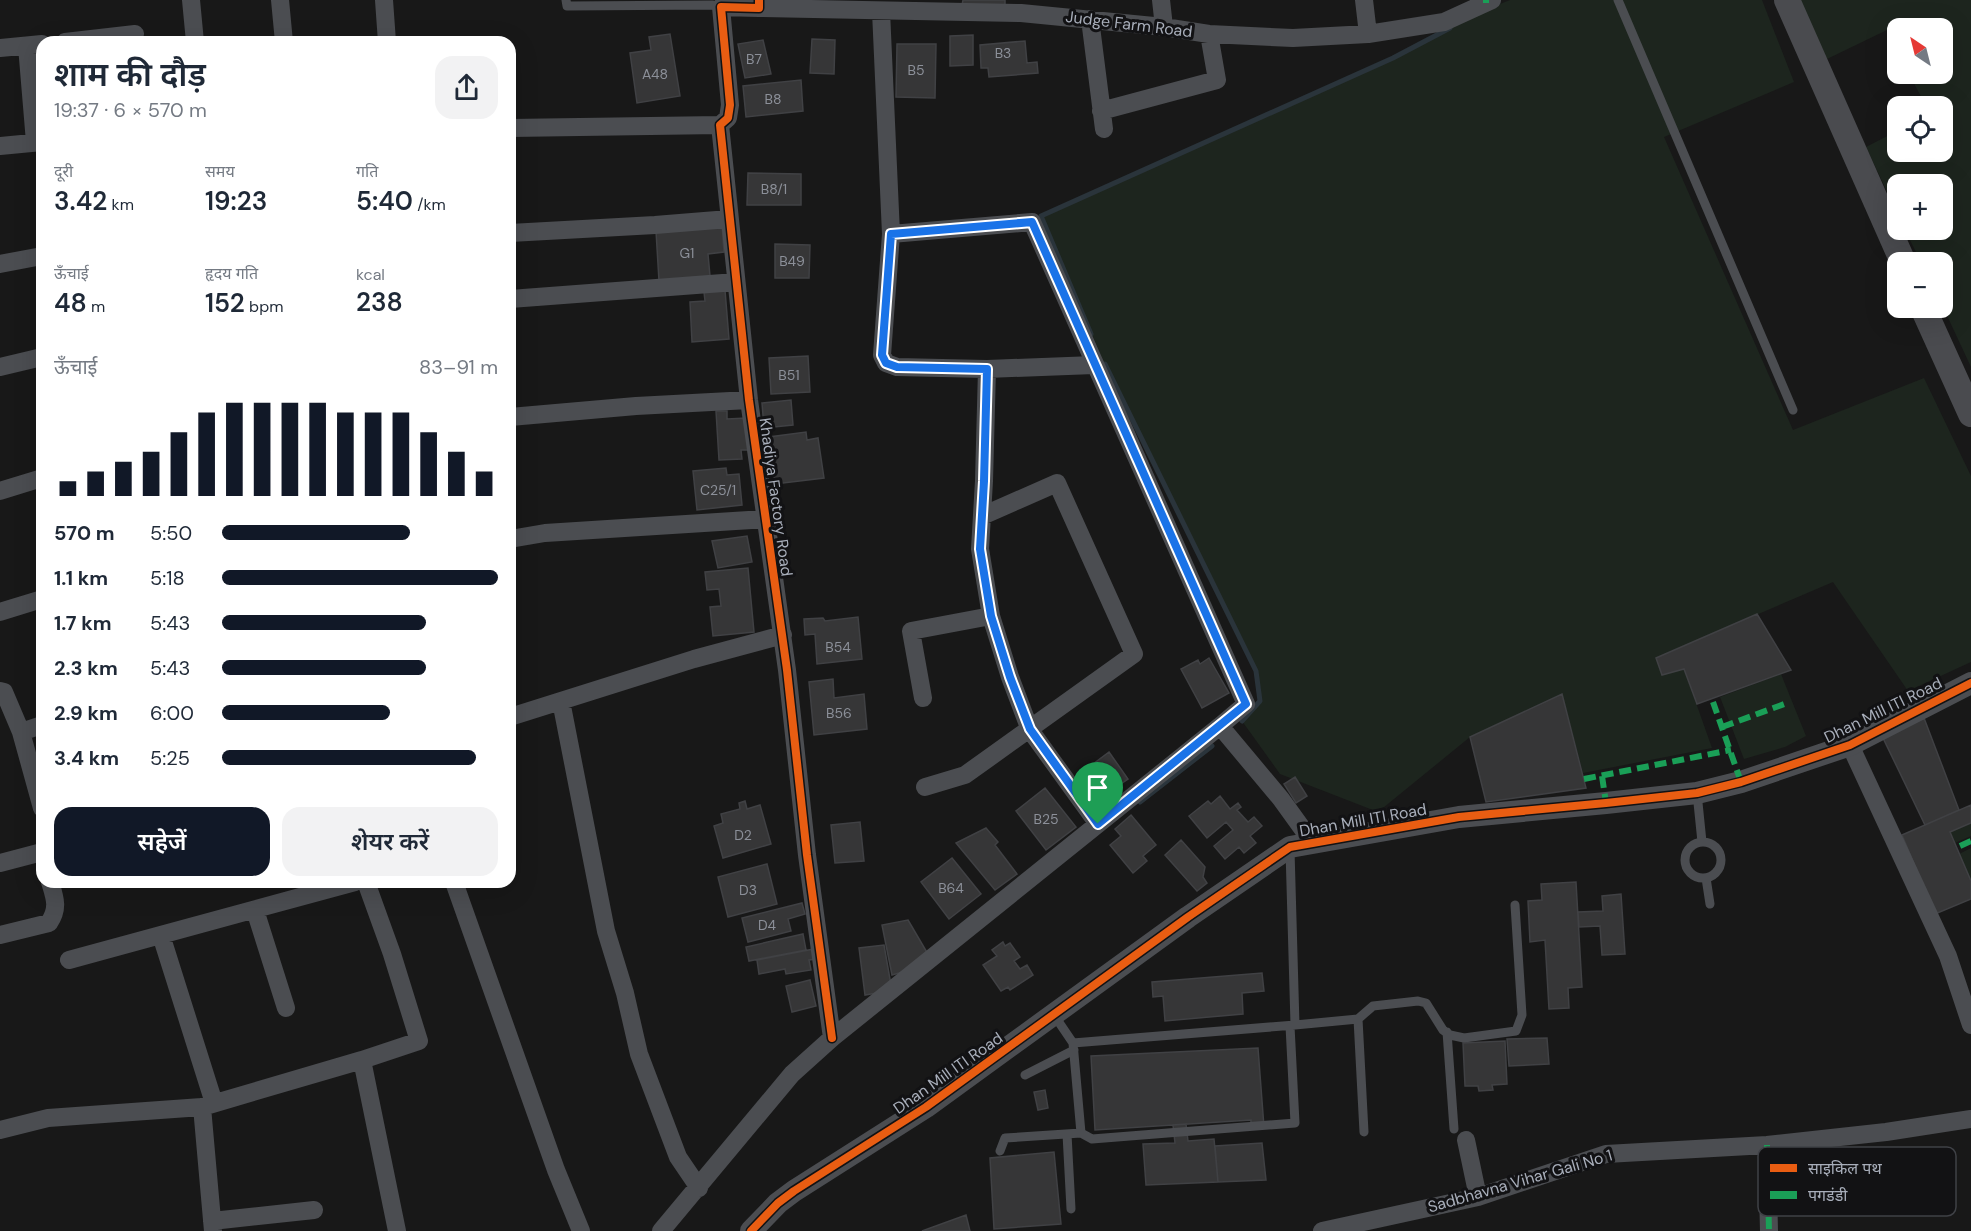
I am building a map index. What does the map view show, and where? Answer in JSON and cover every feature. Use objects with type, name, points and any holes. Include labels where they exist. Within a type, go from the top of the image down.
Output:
[{"type":"main road","points":[[1787,0],[1900,252]]},
{"type":"main road","points":[[1928,318],[1971,414]]},
{"type":"street","points":[[191,0],[194,36]]},
{"type":"street","points":[[280,0],[283,36]]},
{"type":"street","points":[[384,0],[387,36]]},
{"type":"street","points":[[1161,0],[1164,27]]},
{"type":"street","points":[[1364,0],[1368,34]]},
{"type":"street","name":"Judge Farm Road","points":[[759,4],[1021,7],[1090,19],[1209,34],[1293,38],[1368,34],[1444,22],[1488,1]]},
{"type":"street","points":[[721,8],[759,4]]},
{"type":"street","points":[[870,7],[891,234],[882,355],[886,363],[897,367],[987,369],[1094,365]]},
{"type":"street","name":"Khadiya Factory Road","points":[[721,8],[730,105],[728,118],[720,125],[748,400],[783,635],[807,855],[832,1038]]},
{"type":"street","points":[[1090,19],[1102,120],[1217,80],[1209,34]]},
{"type":"street","points":[[118,36],[135,34]]},
{"type":"street","points":[[0,48],[34,45],[36,94]]},
{"type":"street","points":[[516,128],[720,125]]},
{"type":"street","points":[[0,146],[36,142]]},
{"type":"street","points":[[516,233],[729,219]]},
{"type":"street","points":[[661,1231],[699,1188],[762,1107],[792,1074],[832,1038],[1246,704],[1032,222],[891,234]]},
{"type":"street","points":[[0,264],[36,257]]},
{"type":"street","points":[[516,299],[736,282]]},
{"type":"street","points":[[0,367],[36,358]]},
{"type":"street","points":[[987,369],[980,549],[991,616],[1010,677],[1030,729],[1098,824]]},
{"type":"street","points":[[516,416],[636,406],[748,400]]},
{"type":"street","points":[[0,491],[36,480]]},
{"type":"street","points":[[925,788],[965,775],[1134,654],[1057,483],[982,516]]},
{"type":"street","points":[[516,537],[545,533],[766,519]]},
{"type":"street","points":[[0,612],[36,601]]},
{"type":"street","points":[[922,698],[911,631],[991,616]]},
{"type":"street","points":[[516,715],[694,659],[783,635]]},
{"type":"street","name":"Dhan Mill ITI Road","points":[[751,1231],[778,1203],[794,1191],[926,1107],[1188,917],[1301,845],[1459,817],[1697,793],[1741,782],[1850,745],[1971,683]]},
{"type":"street","points":[[0,691],[4,692],[21,732],[36,786]]},
{"type":"street","points":[[561,701],[606,931],[625,993],[639,1054],[678,1157],[699,1188]]},
{"type":"street","points":[[1220,726],[1281,799],[1301,845]]},
{"type":"street","points":[[21,732],[36,727]]},
{"type":"street","points":[[1850,745],[1948,956],[1971,1025]]},
{"type":"street","points":[[0,863],[36,855]]},
{"type":"street","points":[[0,935],[49,923],[55,915],[57,903],[52,888]]},
{"type":"street","points":[[69,960],[334,888]]},
{"type":"street","points":[[0,1130],[48,1118],[208,1105],[419,1041],[392,954],[368,888]]},
{"type":"street","points":[[456,888],[556,1170],[581,1231]]},
{"type":"street","points":[[255,910],[286,1008]]},
{"type":"street","points":[[161,935],[208,1105],[213,1226],[315,1210]]},
{"type":"street","points":[[362,1060],[397,1231]]},
{"type":"street","name":"Sadbhavna Vihar Gali No 1","points":[[1322,1231],[1478,1197],[1606,1154],[1767,1145],[1886,1132],[1971,1119]]},
{"type":"street","points":[[1460,1134],[1478,1197]]},
{"type":"street","points":[[1769,1216],[1769,1231]]},
{"type":"lane","points":[[566,0],[567,6],[713,4],[721,8]]},
{"type":"lane","points":[[1618,0],[1793,410]]},
{"type":"lane","points":[[1697,793],[1702,842]]},
{"type":"lane","points":[[1702,842],[1718,850],[1721,862],[1716,873],[1706,878],[1695,876],[1687,868],[1685,862],[1688,851],[1702,842]]},
{"type":"lane","points":[[1000,1151],[1005,1138],[1081,1133],[1092,1139],[1295,1123],[1293,1025],[1301,845]]},
{"type":"lane","points":[[1706,878],[1710,904]]},
{"type":"lane","points":[[1025,1075],[1074,1046],[1358,1019],[1373,1006],[1418,1001],[1426,1003],[1450,1035],[1464,1038],[1516,1031],[1522,1015],[1515,905]]},
{"type":"lane","points":[[1053,1015],[1074,1046],[1081,1133]]},
{"type":"lane","points":[[1358,1019],[1364,1132]]},
{"type":"lane","points":[[1447,1032],[1460,1134]]},
{"type":"lane","points":[[1067,1134],[1071,1209]]},
{"type":"shaded area","points":[[1510,0],[1762,0],[1794,82],[1664,137],[1793,430],[1924,378],[1971,476],[1971,662],[1908,691],[1833,582],[1656,658],[1662,675],[1684,669],[1712,748],[1583,773],[1562,694],[1470,737],[1378,812],[1280,774],[1242,721],[1260,701],[1256,671],[1103,360],[1041,216],[1393,59],[1478,13]]},
{"type":"shaded area","points":[[1799,0],[1971,0],[1971,367],[1948,318],[1953,318],[1953,252],[1916,252],[1910,240],[1953,240],[1953,174],[1887,174],[1887,192],[1866,147],[1887,136],[1887,162],[1953,162],[1953,96],[1921,96],[1914,84],[1953,84],[1953,18],[1887,18],[1887,30],[1827,59]]},
{"type":"shaded area","points":[[1781,674],[1806,736],[1785,747],[1744,759],[1720,697]]},
{"type":"shaded area","points":[[1971,823],[1971,836],[1955,843],[1950,832]]},
{"type":"shaded area","points":[[1971,848],[1971,881],[1959,854]]},
{"type":"building","points":[[963,0],[1005,0],[1005,6],[962,5]]},
{"type":"building","points":[[670,34],[680,96],[637,103],[630,53],[651,50],[649,37]]},
{"type":"building","points":[[973,35],[973,65],[950,66],[950,36]]},
{"type":"building","points":[[812,39],[835,40],[834,74],[810,73]]},
{"type":"building","points":[[763,40],[771,74],[745,78],[738,44]]},
{"type":"building","points":[[1025,41],[1027,63],[1037,62],[1038,73],[989,77],[988,68],[981,68],[980,45]]},
{"type":"building","points":[[897,44],[936,44],[935,98],[896,97]]},
{"type":"building","points":[[801,80],[803,111],[746,117],[743,86]]},
{"type":"building","points":[[748,173],[801,174],[801,205],[747,205]]},
{"type":"building","points":[[722,225],[724,252],[708,254],[710,276],[659,281],[656,231]]},
{"type":"building","points":[[775,244],[810,245],[809,278],[775,278]]},
{"type":"building","points":[[725,290],[729,339],[692,342],[690,302],[705,301],[704,292]]},
{"type":"building","points":[[808,356],[810,392],[771,394],[769,358]]},
{"type":"building","points":[[791,400],[793,425],[764,428],[762,403]]},
{"type":"building","points":[[716,411],[727,411],[727,419],[746,418],[748,450],[741,450],[742,459],[719,460]]},
{"type":"building","points":[[806,432],[807,440],[818,438],[824,478],[775,484],[769,437]]},
{"type":"building","points":[[726,468],[727,475],[739,474],[742,505],[697,510],[693,471]]},
{"type":"building","points":[[747,536],[752,562],[718,568],[712,541]]},
{"type":"building","points":[[748,568],[754,632],[713,636],[710,607],[721,606],[719,589],[707,590],[705,572]]},
{"type":"building","points":[[1757,614],[1791,670],[1697,704],[1684,669],[1662,675],[1656,658]]},
{"type":"building","points":[[858,617],[862,659],[817,664],[815,634],[805,635],[804,619],[823,618],[825,621]]},
{"type":"building","points":[[1209,658],[1229,693],[1202,708],[1181,669],[1198,660],[1200,664]]},
{"type":"building","points":[[833,679],[834,698],[864,694],[867,729],[814,735],[809,682]]},
{"type":"building","points":[[1562,694],[1586,788],[1486,802],[1470,737]]},
{"type":"building","points":[[1924,718],[1959,810],[1925,825],[1883,738]]},
{"type":"building","points":[[1109,752],[1128,779],[1118,786],[1114,780],[1092,797],[1077,776]]},
{"type":"building","points":[[1295,777],[1307,796],[1296,803],[1284,784]]},
{"type":"building","points":[[1045,788],[1076,827],[1046,850],[1016,811]]},
{"type":"building","points":[[1220,796],[1230,809],[1238,803],[1241,807],[1237,810],[1248,822],[1254,817],[1262,826],[1250,836],[1256,843],[1244,853],[1239,847],[1225,859],[1214,846],[1233,830],[1226,822],[1207,838],[1189,816],[1208,801],[1211,804]]},
{"type":"building","points":[[745,801],[747,809],[760,805],[771,844],[723,858],[714,826],[723,823],[721,814],[740,809],[739,803]]},
{"type":"building","points":[[1971,805],[1971,823],[1950,832],[1971,881],[1971,899],[1935,914],[1902,835]]},
{"type":"building","points":[[1131,815],[1156,845],[1143,856],[1147,861],[1133,873],[1110,845],[1121,836],[1115,829]]},
{"type":"building","points":[[860,822],[864,861],[835,863],[831,825]]},
{"type":"building","points":[[986,828],[998,842],[995,845],[1017,874],[995,890],[956,843]]},
{"type":"building","points":[[1181,840],[1205,867],[1203,877],[1207,883],[1197,891],[1165,855]]},
{"type":"building","points":[[952,858],[981,894],[949,919],[921,882]]},
{"type":"building","points":[[767,864],[777,904],[728,917],[718,877]]},
{"type":"building","points":[[1576,882],[1582,987],[1568,988],[1569,1008],[1549,1009],[1545,940],[1530,942],[1528,901],[1542,900],[1541,884]]},
{"type":"building","points":[[1621,894],[1625,954],[1602,955],[1600,926],[1579,927],[1578,912],[1603,911],[1602,896]]},
{"type":"building","points":[[802,903],[805,914],[788,919],[791,931],[748,942],[742,918]]},
{"type":"building","points":[[908,920],[928,954],[909,970],[892,975],[882,925]]},
{"type":"building","points":[[803,934],[806,950],[749,961],[746,947]]},
{"type":"building","points":[[1003,942],[1005,946],[1010,943],[1020,957],[1014,961],[1020,969],[1027,965],[1033,975],[1010,990],[1008,987],[1001,991],[983,965],[997,956],[992,950]]},
{"type":"building","points":[[884,945],[891,985],[882,992],[865,995],[859,948]]},
{"type":"building","points":[[814,949],[816,959],[809,960],[811,970],[786,974],[785,969],[759,974],[757,960]]},
{"type":"building","points":[[1262,973],[1264,991],[1242,993],[1243,1014],[1165,1021],[1163,996],[1153,997],[1152,982]]},
{"type":"building","points":[[810,980],[816,1006],[792,1012],[786,986]]},
{"type":"building","points":[[1547,1038],[1549,1064],[1509,1066],[1507,1039]]},
{"type":"building","points":[[1505,1041],[1507,1084],[1492,1085],[1493,1090],[1479,1091],[1478,1086],[1465,1086],[1463,1043]]},
{"type":"building","points":[[1258,1048],[1264,1127],[1251,1128],[1251,1120],[1095,1130],[1091,1056]]},
{"type":"building","points":[[1045,1090],[1048,1108],[1038,1110],[1034,1092]]},
{"type":"building","points":[[1186,1124],[1188,1141],[1214,1139],[1218,1182],[1146,1185],[1143,1144],[1175,1143],[1173,1125]]},
{"type":"building","points":[[1262,1143],[1266,1180],[1218,1182],[1215,1146]]},
{"type":"building","points":[[1054,1152],[1061,1224],[994,1229],[990,1158]]},
{"type":"building","points":[[966,1215],[970,1231],[922,1231]]},
{"type":"waterway","points":[[1091,334],[1041,216],[1393,58],[1450,28]]},
{"type":"waterway","points":[[1105,364],[1256,671],[1260,701],[1242,721]]},
{"type":"waterway","points":[[1140,802],[1212,746]]},
{"type":"marked path","points":[[1713,702],[1741,782]]},
{"type":"marked path","points":[[1722,727],[1787,703]]},
{"type":"marked path","points":[[1584,779],[1731,750]]},
{"type":"marked path","points":[[1602,776],[1606,803]]},
{"type":"marked path","points":[[1960,846],[1971,841]]},
{"type":"marked path","points":[[1769,1216],[1769,1231]]},
{"type":"cycle path","points":[[759,0],[759,8],[721,7],[730,105],[728,118],[720,125],[749,400],[787,670],[807,855],[832,1038]]},
{"type":"cycle path","points":[[751,1231],[778,1203],[794,1191],[926,1107],[1188,917],[1290,847],[1459,817],[1697,793],[1741,782],[1850,745],[1971,683]]},
{"type":"route","points":[[1032,222],[1246,704],[1098,824],[1030,729],[1010,677],[991,616],[980,549],[987,369],[897,367],[886,363],[882,355],[891,234],[1032,222]]}]
